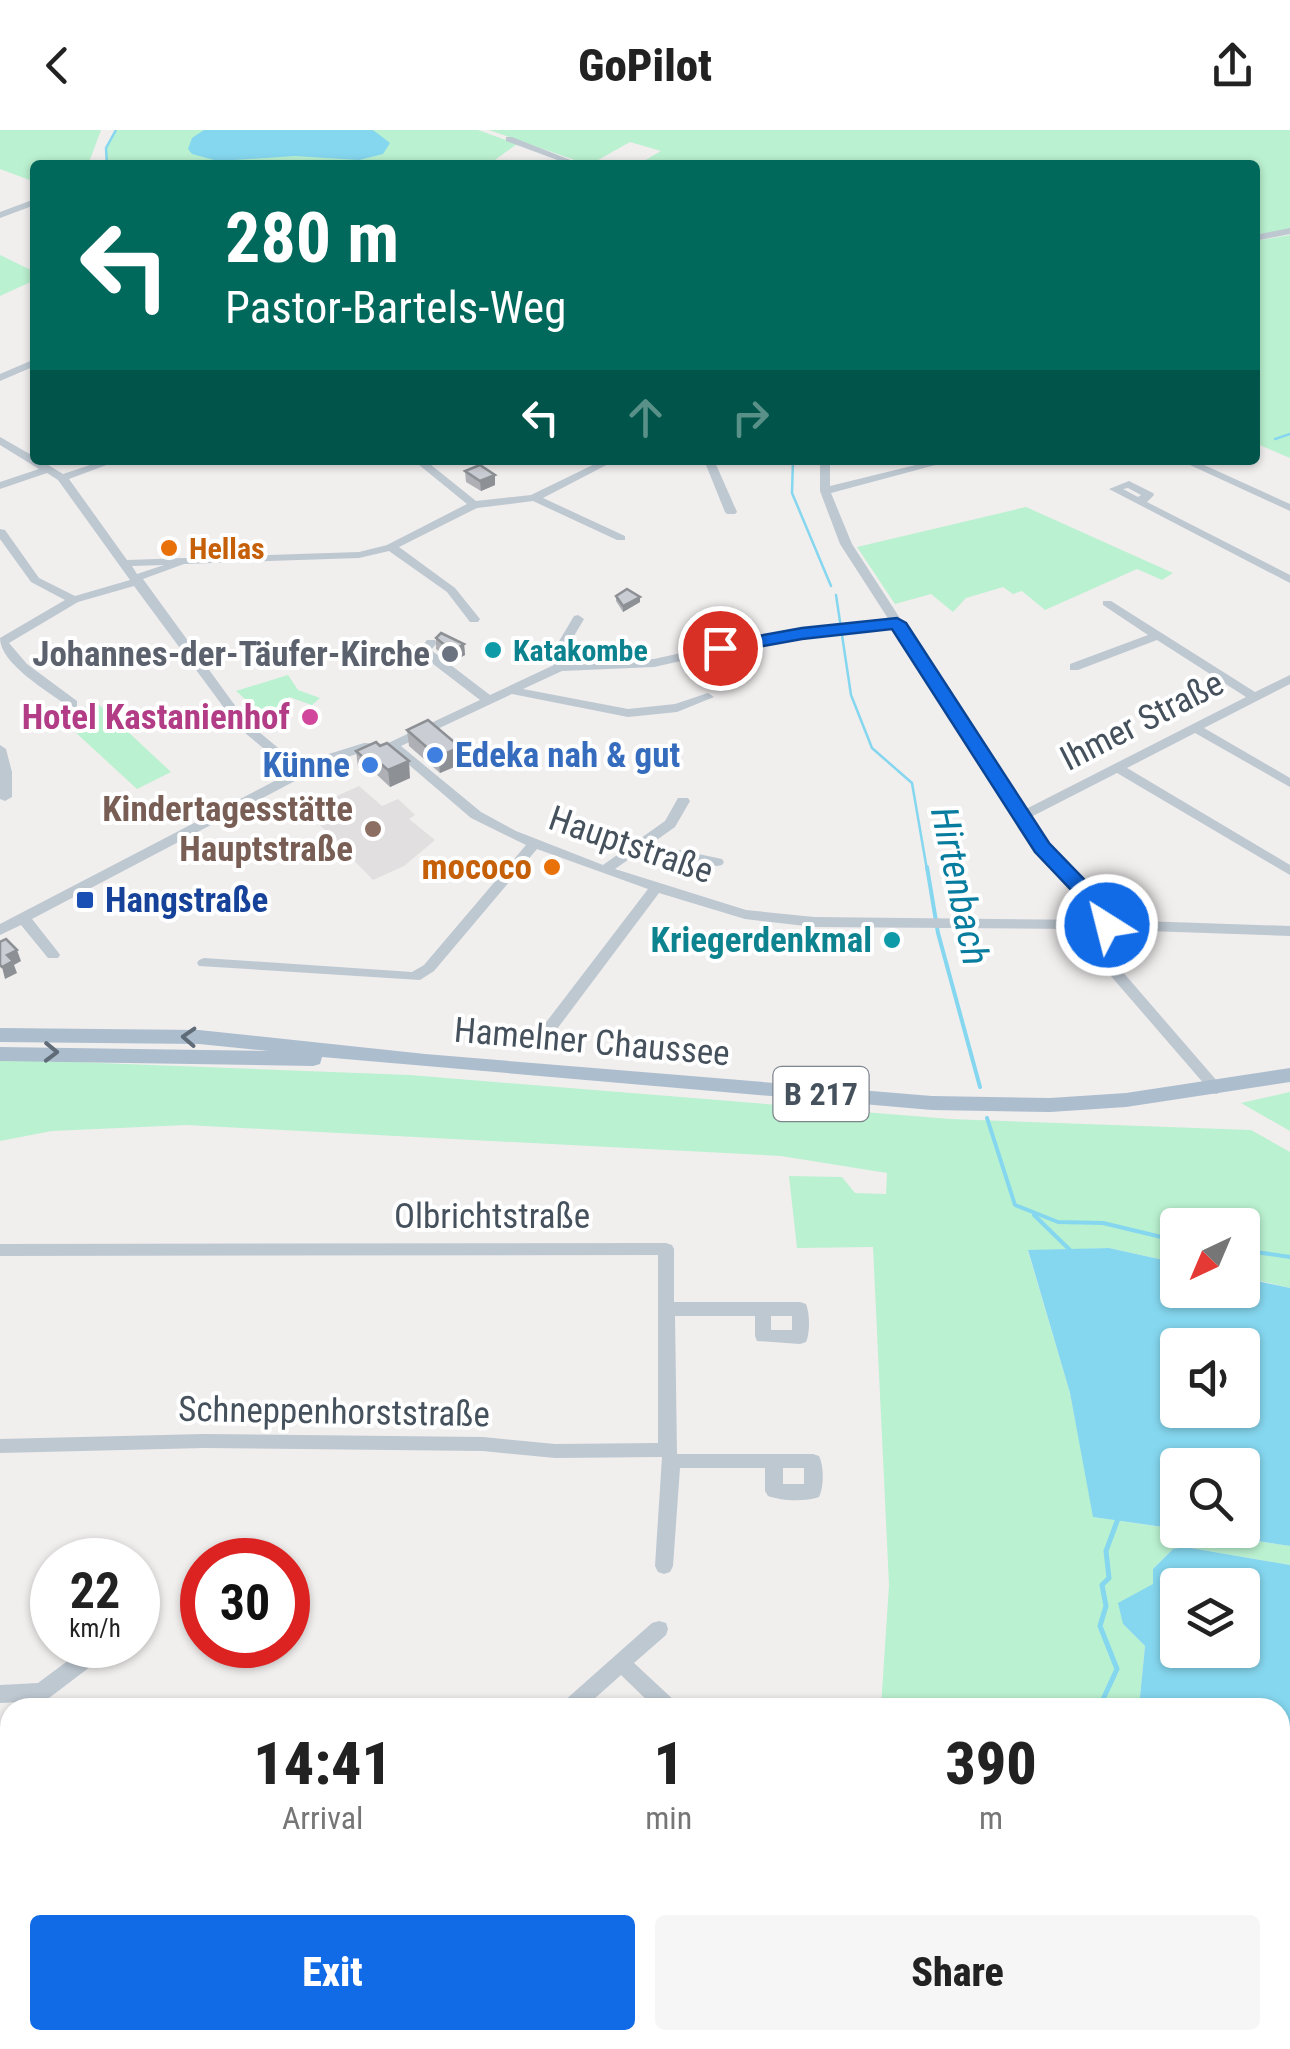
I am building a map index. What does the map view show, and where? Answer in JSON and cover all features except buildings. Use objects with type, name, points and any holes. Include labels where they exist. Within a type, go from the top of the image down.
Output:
[{"type":"main road","name":"Hamelner Chaussee","points":[[0,1035],[199,1037],[425,1061],[932,1104],[1050,1105],[1217,1089],[1290,1075]]},
{"type":"main road","name":"Hamelner Chaussee","points":[[0,1054],[425,1061]]},
{"type":"street","points":[[508,139],[565,160]]},
{"type":"street","points":[[0,216],[30,204]]},
{"type":"street","points":[[1260,237],[1290,231]]},
{"type":"street","points":[[0,378],[30,364]]},
{"type":"street","points":[[0,440],[30,458]]},
{"type":"street","points":[[41,465],[62,478],[244,724],[300,772]]},
{"type":"street","points":[[62,478],[101,465]]},
{"type":"street","points":[[424,465],[474,505]]},
{"type":"street","points":[[125,563],[326,558],[391,547],[474,505],[534,498],[601,465]]},
{"type":"street","points":[[711,465],[731,512]]},
{"type":"street","points":[[825,465],[825,491],[842,537],[1042,848],[1101,909],[1107,925]]},
{"type":"street","points":[[825,491],[929,465]]},
{"type":"street","points":[[1195,465],[1290,508]]},
{"type":"street","points":[[1,485],[48,469]]},
{"type":"street","points":[[534,498],[621,538]]},
{"type":"street","points":[[1139,502],[1290,580]]},
{"type":"street","points":[[0,532],[35,580],[74,600]]},
{"type":"street","points":[[391,547],[452,590],[474,619]]},
{"type":"street","points":[[73,704],[23,668],[2,642],[74,600],[190,561]]},
{"type":"street","points":[[1107,603],[1255,696]]},
{"type":"street","points":[[560,667],[558,653],[578,619]]},
{"type":"street","points":[[0,930],[300,772],[353,750],[391,746],[560,667],[654,662],[742,643],[897,623]]},
{"type":"street","points":[[1074,667],[1158,635]]},
{"type":"street","points":[[431,644],[424,651],[488,700]]},
{"type":"street","name":"Ihmer Straße","points":[[1021,817],[1290,679]]},
{"type":"street","points":[[511,690],[640,714],[677,708],[708,697]]},
{"type":"street","points":[[1195,728],[1290,783]]},
{"type":"street","name":"Hauptstraße","points":[[391,746],[476,814],[535,843],[656,888],[746,914],[814,922],[1081,924],[1290,931]]},
{"type":"street","points":[[0,749],[6,772],[5,797]]},
{"type":"street","points":[[1117,768],[1290,871]]},
{"type":"street","points":[[605,870],[670,824],[682,801]]},
{"type":"street","points":[[204,963],[415,977],[430,968],[535,843]]},
{"type":"street","points":[[638,846],[717,862]]},
{"type":"street","points":[[548,1029],[656,888]]},
{"type":"street","points":[[23,918],[53,956]]},
{"type":"street","points":[[1081,924],[1083,935],[1217,1089]]},
{"type":"street","name":"Olbrichtstraße","points":[[0,1250],[666,1249],[669,1455],[664,1566]]},
{"type":"street","points":[[666,1309],[763,1309]]},
{"type":"street","name":"Schneppenhorststraße","points":[[0,1446],[204,1441],[482,1444],[774,1461]]},
{"type":"street","points":[[581,1698],[659,1629]]},
{"type":"street","points":[[621,1662],[659,1698]]},
{"type":"street","points":[[0,1694],[42,1692],[74,1668]]},
{"type":"shaded area","name":"Kindertagesstätte Hauptstraße","points":[[359,786],[382,806],[398,799],[415,815],[409,819],[435,840],[404,866],[373,880],[314,819],[339,808],[330,799]]},
{"type":"green space","points":[[0,130],[101,130],[90,160],[30,160],[30,180],[0,169]]},
{"type":"green space","points":[[117,130],[478,130],[517,144],[495,160],[107,160],[106,148]]},
{"type":"green space","points":[[489,130],[1290,130],[1290,229],[1260,234],[1260,160],[646,160],[661,151],[630,142],[598,160],[575,160]]},
{"type":"green space","points":[[1290,235],[1290,458],[1260,445],[1260,240]]},
{"type":"green space","points":[[0,255],[30,270],[30,282],[0,296]]},
{"type":"green space","points":[[1026,507],[1173,573],[1162,580],[1137,569],[1045,610],[1022,591],[1013,594],[1003,587],[966,598],[953,612],[931,594],[895,604],[857,547]]},
{"type":"green space","points":[[288,675],[298,690],[320,698],[312,705],[289,697],[274,710],[255,708],[236,691]]},
{"type":"green space","points":[[96,702],[171,772],[137,789],[60,718]]},
{"type":"green space","points":[[22,1060],[410,1075],[950,1119],[1251,1130],[1290,1152],[1290,1288],[1260,1281],[1260,1208],[1160,1208],[1160,1259],[1109,1248],[1028,1251],[1070,1393],[1094,1517],[1160,1527],[1160,1548],[1179,1548],[1153,1569],[1153,1584],[1123,1624],[1145,1646],[1140,1698],[882,1698],[889,1585],[873,1247],[797,1248],[789,1176],[842,1177],[855,1193],[886,1194],[887,1173],[781,1156],[186,1125],[52,1131],[0,1141],[0,1061]]},
{"type":"green space","points":[[1290,1092],[1290,1131],[1241,1103]]},
{"type":"green space","points":[[1260,1542],[1290,1546],[1290,1565],[1191,1548],[1260,1548]]},
{"type":"water","points":[[204,130],[373,130],[390,143],[383,154],[359,160],[295,156],[214,160],[192,154],[188,149],[192,138]]},
{"type":"water","points":[[1109,1248],[1160,1259],[1160,1308],[1260,1308],[1260,1282],[1290,1288],[1290,1546],[1260,1541],[1260,1448],[1160,1448],[1160,1527],[1093,1517],[1070,1393],[1028,1250]]},
{"type":"water","points":[[1179,1548],[1290,1565],[1290,1698],[1140,1698],[1145,1646],[1123,1624],[1118,1603],[1153,1584],[1153,1569]]},
{"type":"waterway","name":"Hirtenbach","points":[[107,160],[106,148],[116,130]]},
{"type":"waterway","points":[[1275,439],[1290,434]]},
{"type":"waterway","name":"Hirtenbach","points":[[793,465],[792,493],[831,586]]},
{"type":"waterway","name":"Hirtenbach","points":[[836,595],[851,695],[872,748],[912,783],[927,870]]},
{"type":"waterway","name":"Hirtenbach","points":[[927,867],[938,933],[980,1087]]},
{"type":"waterway","name":"Hirtenbach","points":[[987,1118],[1015,1205],[1058,1222],[1103,1223],[1160,1237]]},
{"type":"waterway","points":[[1034,1215],[1072,1252]]},
{"type":"waterway","name":"Hirtenbach","points":[[1260,1253],[1290,1257]]},
{"type":"waterway","points":[[1104,1698],[1117,1669],[1100,1626],[1106,1606],[1102,1585],[1109,1578],[1106,1551],[1119,1516]]},
{"type":"place","name":"Hellas","points":[[169,548]]},
{"type":"place","name":"Katakombe","points":[[493,650]]},
{"type":"place","name":"Johannes-der-Täufer-Kirche","points":[[450,654]]},
{"type":"place","name":"Hotel Kastanienhof","points":[[310,717]]},
{"type":"place","name":"Edeka nah & gut","points":[[435,755]]},
{"type":"place","name":"Künne","points":[[370,765]]},
{"type":"place","name":"Kindertagesstätte Hauptstraße","points":[[373,829]]},
{"type":"place","name":"mococo","points":[[552,867]]},
{"type":"place","name":"Hangstraße","points":[[85,900]]},
{"type":"place","name":"Kriegerdenkmal","points":[[892,940]]},
{"type":"route","points":[[720,648],[897,623],[1042,848],[1101,909],[1107,925]]}]
